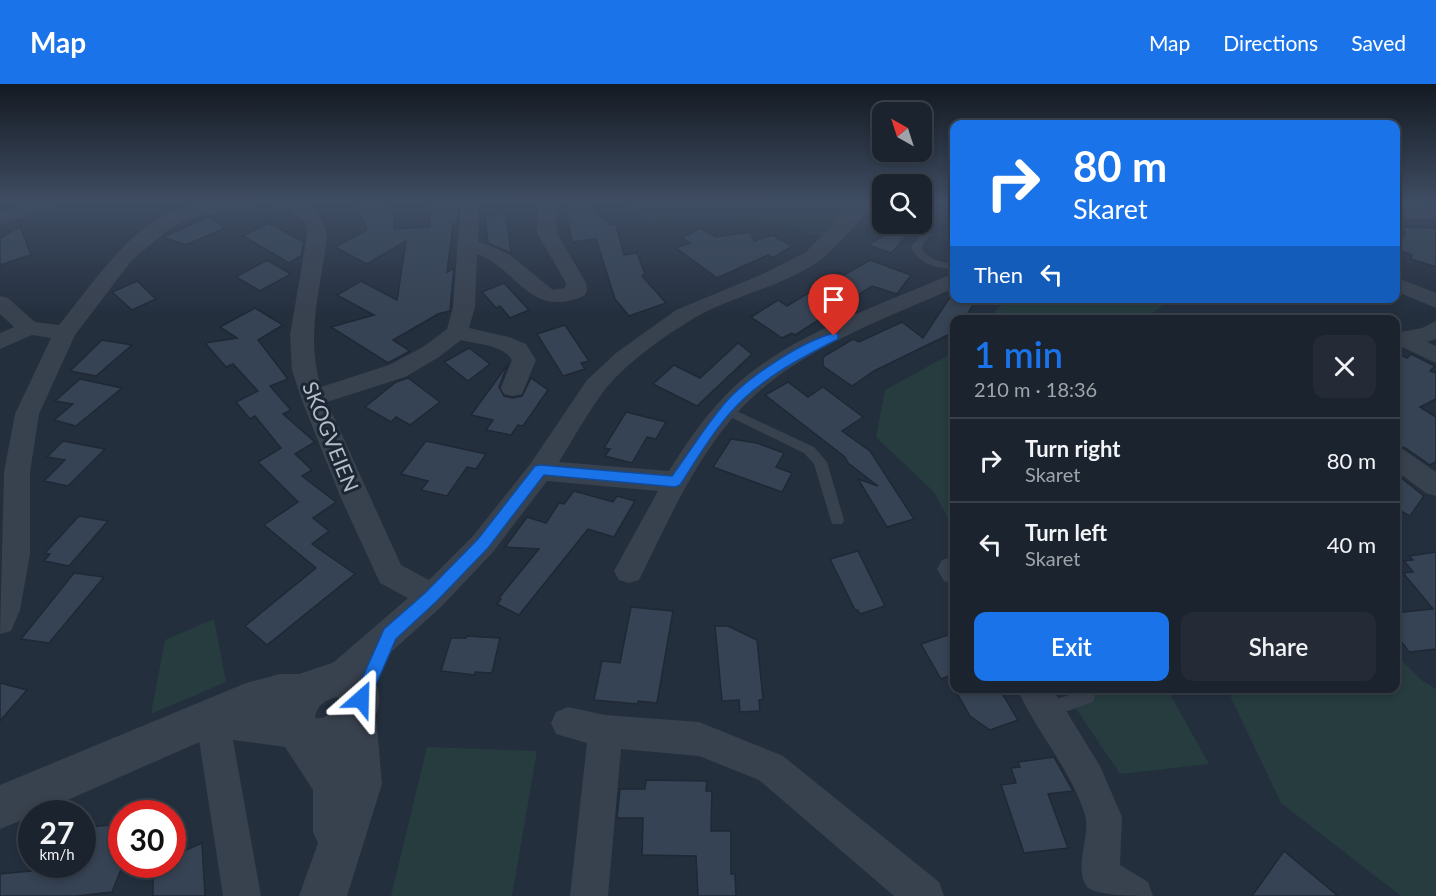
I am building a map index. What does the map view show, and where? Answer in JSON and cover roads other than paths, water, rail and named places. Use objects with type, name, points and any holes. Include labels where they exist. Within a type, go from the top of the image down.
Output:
[{"type":"street","points":[[0,621],[5,610],[16,554],[17,472],[27,414],[65,333],[125,256],[146,239]]},
{"type":"street","name":"SKOGVEIEN","points":[[317,239],[302,335],[304,370],[313,398],[354,496],[390,574],[430,598]]},
{"type":"street","points":[[313,398],[397,371],[431,352],[457,332],[464,307],[467,239]]},
{"type":"street","points":[[467,244],[490,251],[507,262],[531,286],[547,296],[565,297],[576,291],[576,283],[550,239]]},
{"type":"street","points":[[0,807],[174,731],[214,729],[327,708],[390,634],[430,598],[483,544],[540,470],[595,386],[624,358],[653,335],[684,315],[712,301],[771,278],[813,256],[829,239]]},
{"type":"street","points":[[629,571],[675,482],[726,410],[751,386],[785,361],[950,282]]},
{"type":"street","points":[[1400,285],[1436,301]]},
{"type":"street","points":[[0,303],[29,328],[65,333]]},
{"type":"street","points":[[0,342],[29,328]]},
{"type":"street","points":[[1400,339],[1429,333],[1436,328]]},
{"type":"street","points":[[457,332],[501,342],[518,349],[524,360],[513,388]]},
{"type":"street","points":[[1400,339],[1436,355]]},
{"type":"street","points":[[1400,461],[1436,486]]},
{"type":"street","points":[[540,470],[675,482]]},
{"type":"street","points":[[1041,699],[1088,778],[1104,817],[1096,886],[1134,896]]},
{"type":"street","points":[[323,896],[336,851],[335,785],[327,708]]},
{"type":"street","points":[[568,723],[605,730],[699,739],[771,768],[925,896]]},
{"type":"street","points":[[214,729],[242,896]]},
{"type":"street","points":[[590,896],[605,730]]},
{"type":"lane","points":[[922,239],[916,247],[917,253],[924,258],[950,266]]},
{"type":"lane","points":[[726,410],[809,450],[820,462],[837,520]]},
{"type":"lane","points":[[1041,699],[1087,697]]}]
